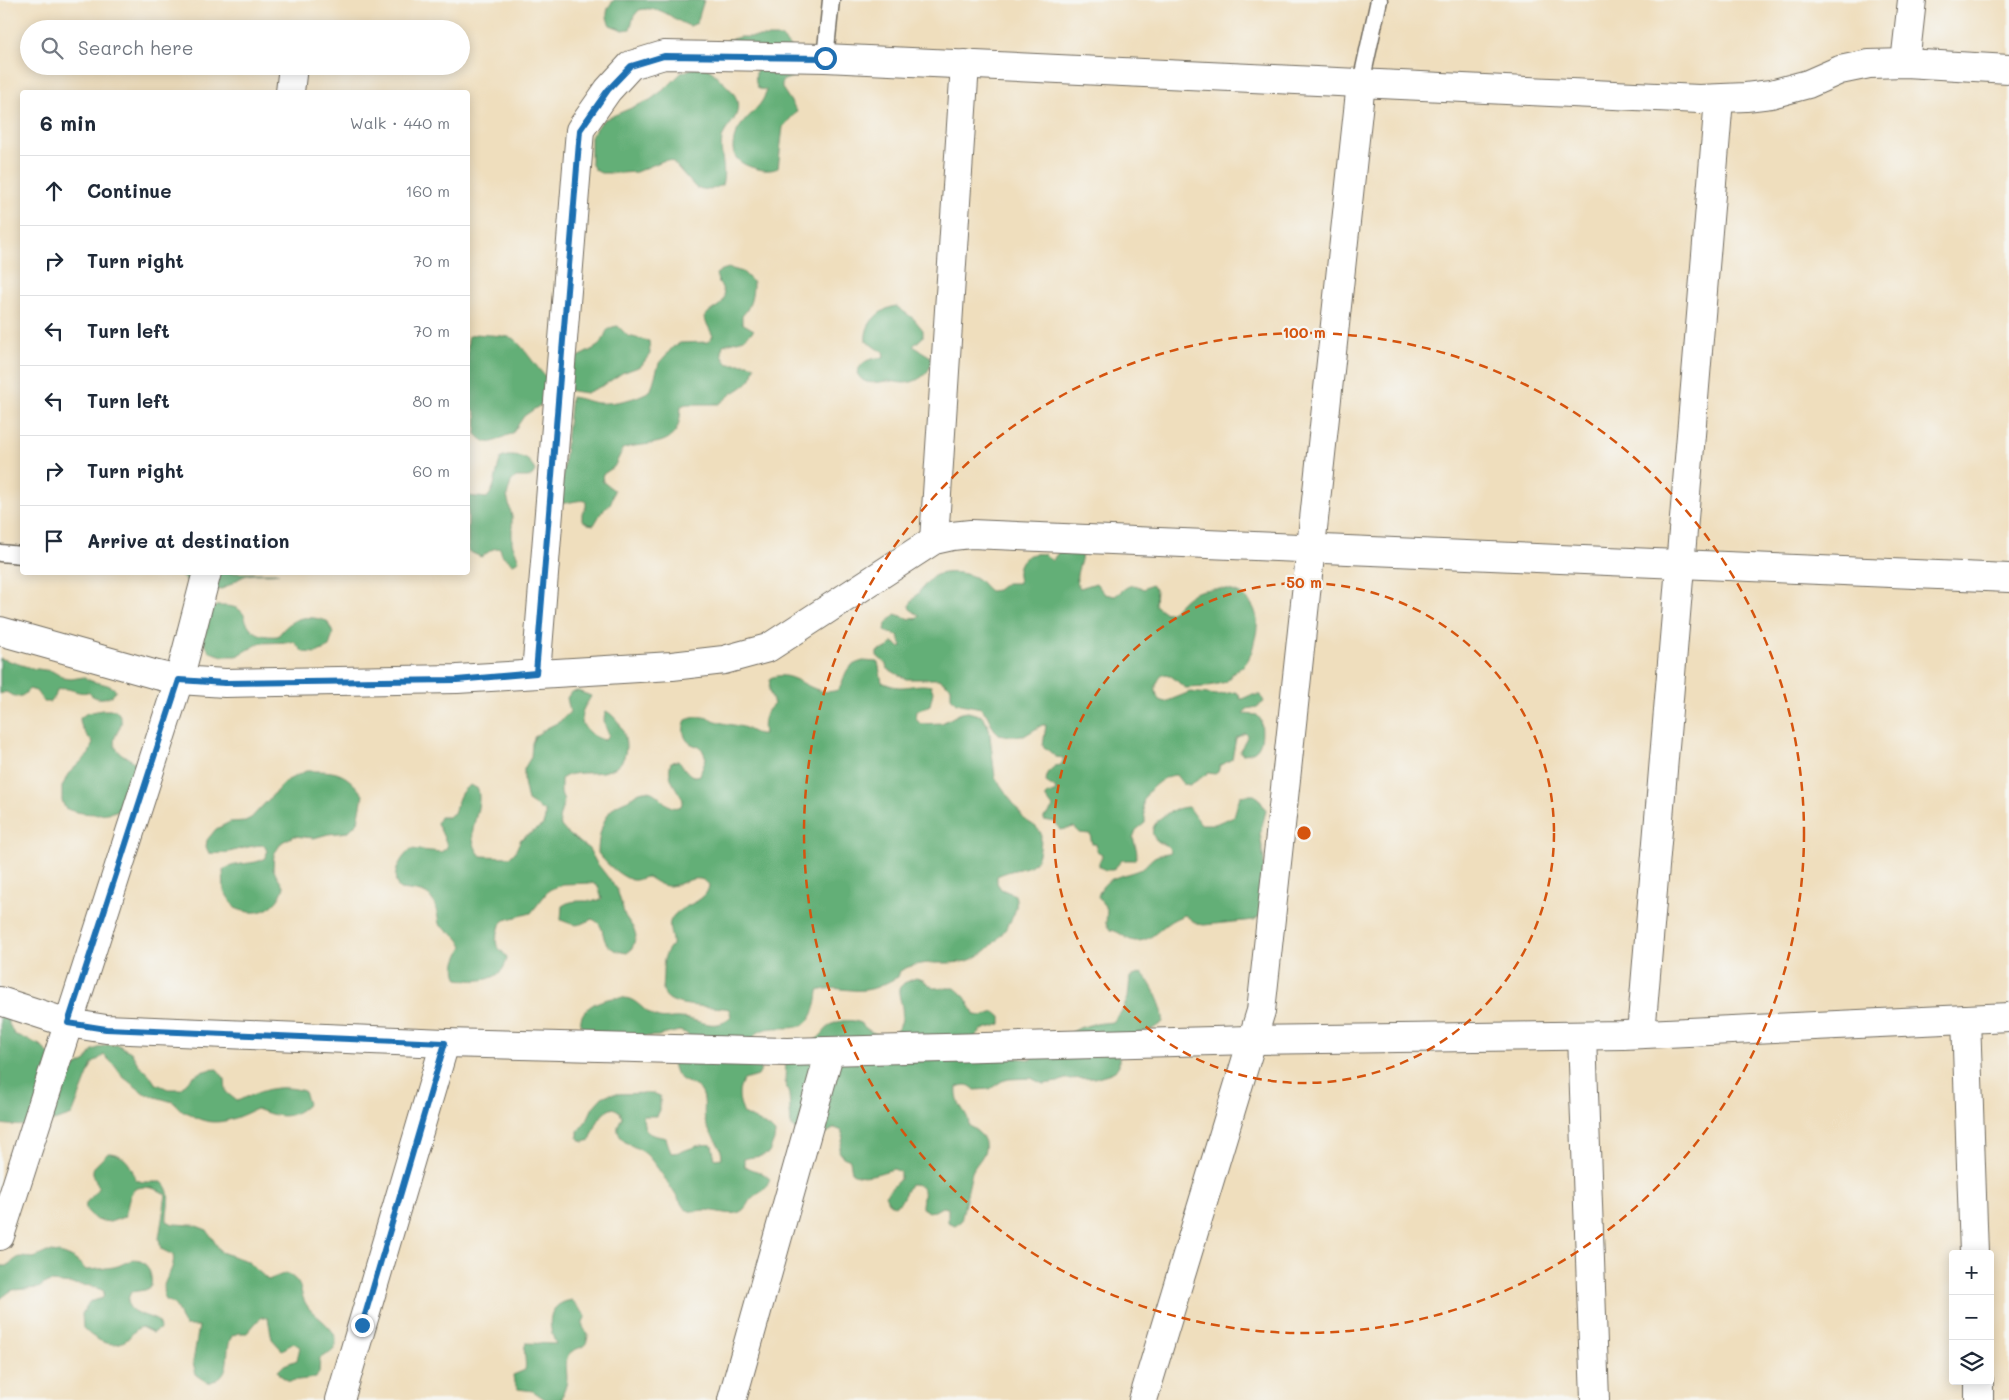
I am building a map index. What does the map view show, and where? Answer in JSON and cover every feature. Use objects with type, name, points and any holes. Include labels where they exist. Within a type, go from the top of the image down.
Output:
[{"type":"street","points":[[1906,63],[1912,0]]},
{"type":"street","points":[[536,673],[580,130],[608,90],[631,66],[664,56],[825,58],[1718,99],[1771,94],[1808,84],[1840,70],[1869,64],[1906,63],[2009,69]]},
{"type":"street","points":[[934,540],[965,64]]},
{"type":"street","points":[[290,90],[292,75]]},
{"type":"street","points":[[1142,1400],[1261,1011],[1361,83]]},
{"type":"street","points":[[1641,1034],[1718,99]]},
{"type":"street","points":[[0,631],[179,680],[225,683],[457,680],[536,673],[672,666],[724,660],[768,648],[934,540],[971,534],[2009,578]]},
{"type":"street","points":[[0,1236],[179,680],[206,575]]},
{"type":"street","points":[[0,1001],[68,1023],[106,1029],[445,1043],[787,1052],[1252,1040],[1582,1036],[2009,1017]]},
{"type":"street","points":[[1966,1019],[1974,1250]]},
{"type":"street","points":[[1582,1036],[1595,1400]]},
{"type":"street","points":[[340,1400],[445,1043]]},
{"type":"street","points":[[732,1400],[830,1051]]},
{"type":"street","points":[[1979,1385],[1980,1400]]},
{"type":"lane","points":[[825,58],[831,0]]},
{"type":"lane","points":[[1361,83],[1379,0]]},
{"type":"lane","points":[[0,553],[20,555]]},
{"type":"green space","points":[[614,0],[704,0],[697,23],[690,26],[666,13],[647,9],[639,10],[634,16],[630,29],[623,30],[610,25],[607,18],[608,9]]},
{"type":"green space","points":[[740,37],[781,37],[790,47],[800,71],[782,81],[782,88],[797,111],[783,127],[778,168],[771,170],[748,166],[739,161],[733,149],[737,131],[760,104],[766,90],[759,89],[757,86],[756,64],[722,46],[727,40]]},
{"type":"green space","points":[[693,68],[705,68],[712,72],[732,91],[737,102],[736,116],[722,139],[721,151],[724,173],[722,185],[710,190],[696,188],[672,161],[665,160],[636,172],[601,173],[595,170],[591,163],[591,136],[603,120],[650,100],[681,73]]},
{"type":"green space","points":[[729,268],[743,272],[753,282],[751,300],[748,309],[742,316],[742,323],[754,330],[744,339],[723,345],[722,355],[728,364],[749,364],[755,366],[751,378],[746,384],[719,404],[686,404],[681,406],[679,424],[672,436],[667,439],[652,444],[623,449],[614,467],[602,475],[603,482],[614,490],[611,503],[601,513],[594,525],[588,524],[582,520],[586,501],[560,503],[571,397],[598,403],[611,403],[633,398],[651,390],[659,363],[673,347],[680,343],[708,342],[713,336],[704,318],[720,305],[724,298],[716,274]]},
{"type":"green space","points":[[896,306],[914,319],[923,330],[923,337],[913,346],[931,357],[930,367],[924,375],[915,381],[902,383],[888,381],[867,382],[857,373],[861,365],[871,359],[884,358],[883,351],[866,341],[868,328],[874,318],[884,310]]},
{"type":"green space","points":[[618,326],[628,336],[649,341],[650,354],[641,366],[622,373],[604,385],[586,393],[566,390],[565,363],[598,346],[607,330]]},
{"type":"green space","points":[[476,334],[512,338],[549,380],[548,400],[524,416],[512,434],[494,442],[486,442],[476,434],[476,414],[470,407],[470,336]]},
{"type":"green space","points":[[517,456],[524,458],[528,460],[535,471],[531,477],[516,477],[511,482],[507,496],[512,517],[512,543],[519,561],[513,564],[502,555],[500,548],[493,549],[481,557],[470,552],[470,496],[487,498],[493,489],[501,458]]},
{"type":"green space","points":[[1060,550],[1081,551],[1081,560],[1077,574],[1080,588],[1096,583],[1105,594],[1115,596],[1132,585],[1143,589],[1151,585],[1156,589],[1155,605],[1166,613],[1174,610],[1194,593],[1209,589],[1228,590],[1244,596],[1250,602],[1255,610],[1257,620],[1256,634],[1249,658],[1226,682],[1205,687],[1186,688],[1172,677],[1164,674],[1158,681],[1156,693],[1159,700],[1165,702],[1190,692],[1217,695],[1235,692],[1242,699],[1251,695],[1261,695],[1264,702],[1257,707],[1247,709],[1243,714],[1257,715],[1261,720],[1262,732],[1258,748],[1249,753],[1242,754],[1240,751],[1248,735],[1245,733],[1236,738],[1232,759],[1220,766],[1215,774],[1208,773],[1190,785],[1183,784],[1176,775],[1156,784],[1144,798],[1145,823],[1136,830],[1133,838],[1136,858],[1134,860],[1122,860],[1113,870],[1105,870],[1099,866],[1102,854],[1097,851],[1096,844],[1092,844],[1090,834],[1080,833],[1074,827],[1061,830],[1055,822],[1044,820],[1044,817],[1053,807],[1046,798],[1046,795],[1056,791],[1055,788],[1046,782],[1047,773],[1055,766],[1061,765],[1064,758],[1056,757],[1043,746],[1046,725],[1042,725],[1024,736],[999,734],[981,708],[956,703],[951,697],[951,687],[939,679],[906,679],[888,669],[885,663],[877,656],[877,652],[887,648],[892,643],[895,643],[900,648],[902,646],[898,636],[885,631],[886,624],[895,614],[911,619],[920,616],[910,609],[909,606],[920,590],[934,576],[944,573],[970,575],[979,580],[990,591],[997,590],[1006,583],[1019,583],[1019,566],[1027,556],[1045,554],[1052,561]]},
{"type":"green space","points":[[180,575],[248,575],[218,590],[199,588]]},
{"type":"green space","points":[[216,606],[237,608],[243,613],[247,623],[256,633],[269,636],[278,636],[288,625],[299,619],[312,618],[327,621],[333,633],[329,647],[316,653],[303,652],[294,642],[260,643],[237,656],[223,656],[210,652],[202,641],[205,615]]},
{"type":"green space","points":[[0,658],[31,668],[52,671],[64,678],[84,677],[108,685],[116,690],[112,696],[99,698],[88,692],[61,689],[57,690],[55,697],[50,702],[44,702],[36,691],[29,689],[21,696],[6,692],[0,694]]},
{"type":"green space","points":[[863,661],[878,662],[882,682],[890,685],[896,687],[931,686],[933,692],[930,705],[917,711],[916,718],[920,724],[942,723],[961,713],[968,712],[982,716],[989,728],[995,777],[1024,819],[1041,833],[1038,856],[1030,866],[997,876],[997,883],[1001,889],[1015,895],[1016,908],[1007,927],[993,944],[975,958],[961,962],[923,964],[908,967],[900,971],[898,977],[878,987],[869,989],[824,989],[818,991],[815,1009],[809,1020],[801,1026],[772,1028],[763,1030],[754,1036],[761,1062],[760,1071],[758,1076],[744,1080],[741,1084],[739,1092],[740,1101],[744,1114],[770,1128],[775,1133],[769,1153],[763,1156],[744,1159],[744,1166],[764,1174],[770,1179],[764,1189],[755,1195],[744,1209],[739,1212],[729,1214],[705,1210],[689,1211],[684,1208],[648,1156],[622,1139],[618,1129],[622,1118],[620,1112],[614,1108],[601,1116],[590,1140],[584,1142],[578,1138],[578,1131],[587,1120],[593,1107],[602,1097],[609,1094],[653,1093],[660,1096],[660,1110],[657,1116],[643,1116],[646,1131],[666,1138],[671,1153],[707,1144],[712,1145],[715,1159],[722,1158],[720,1148],[706,1124],[702,1093],[694,1085],[684,1081],[676,1074],[673,1057],[690,1038],[686,1033],[679,1031],[658,1036],[588,1038],[582,1029],[581,1020],[589,1007],[606,999],[616,998],[629,999],[650,1014],[660,1018],[685,1018],[706,1024],[717,1024],[731,1016],[729,1009],[692,1006],[674,1002],[664,993],[663,988],[664,958],[672,945],[670,922],[678,911],[703,897],[709,885],[699,879],[694,879],[667,886],[659,884],[648,877],[632,880],[623,876],[604,861],[598,853],[602,828],[606,817],[614,807],[642,791],[648,791],[657,795],[672,807],[681,806],[683,800],[671,778],[671,762],[678,761],[690,774],[696,776],[700,775],[706,758],[702,749],[686,739],[684,729],[686,720],[705,717],[743,727],[758,734],[764,734],[764,718],[774,704],[769,691],[770,678],[787,676],[811,687],[828,692],[838,690],[848,669],[856,663]]},
{"type":"green space","points":[[578,691],[591,696],[582,716],[586,729],[594,736],[604,740],[609,735],[604,720],[606,711],[619,724],[626,741],[626,750],[623,759],[610,770],[597,773],[571,774],[561,779],[561,793],[564,800],[559,819],[561,826],[566,832],[589,849],[596,862],[617,889],[625,916],[634,929],[636,936],[632,949],[627,953],[610,947],[606,942],[601,927],[592,919],[576,925],[561,920],[562,906],[567,903],[602,899],[598,886],[592,883],[563,884],[549,890],[531,913],[505,920],[500,925],[496,940],[497,946],[507,957],[501,971],[489,979],[458,979],[455,967],[463,947],[461,942],[439,924],[435,906],[429,896],[418,891],[400,889],[396,879],[397,868],[411,849],[441,852],[447,848],[437,823],[440,817],[448,817],[454,813],[461,793],[471,785],[478,789],[479,798],[473,839],[475,848],[481,856],[510,857],[515,852],[521,839],[543,825],[545,812],[528,801],[524,782],[524,769],[531,757],[532,743],[535,736],[559,722],[570,712],[567,698],[571,692]]},
{"type":"green space","points":[[116,710],[120,716],[120,726],[114,743],[123,755],[138,765],[133,791],[126,806],[110,813],[90,814],[72,811],[65,808],[62,801],[62,787],[68,774],[89,754],[93,742],[84,731],[80,718],[87,713]]},
{"type":"green space","points":[[306,771],[332,772],[344,776],[350,781],[363,795],[358,822],[348,832],[328,834],[314,838],[294,836],[282,842],[274,854],[273,869],[284,887],[281,895],[271,906],[258,912],[243,911],[235,908],[224,891],[223,870],[233,865],[256,862],[266,858],[267,851],[264,845],[257,845],[223,853],[209,853],[206,847],[207,840],[216,829],[230,822],[245,821],[251,818],[286,781]]},
{"type":"green space","points":[[1254,795],[1259,798],[1266,811],[1260,833],[1264,861],[1260,916],[1254,920],[1204,925],[1197,924],[1185,915],[1171,921],[1152,936],[1140,941],[1128,939],[1110,930],[1106,924],[1107,909],[1098,897],[1104,884],[1141,869],[1159,855],[1171,852],[1168,846],[1158,841],[1153,835],[1156,822],[1171,812],[1189,807],[1201,824],[1215,824],[1234,816],[1240,796]]},
{"type":"green space","points":[[1142,973],[1157,996],[1163,1022],[1151,1030],[1119,1038],[1119,1065],[1115,1071],[1094,1078],[1065,1079],[1043,1084],[1031,1078],[1009,1079],[990,1089],[975,1090],[967,1085],[957,1087],[958,1100],[967,1116],[969,1126],[977,1131],[985,1141],[985,1150],[972,1172],[961,1221],[955,1225],[948,1222],[948,1208],[942,1207],[928,1212],[922,1208],[923,1192],[920,1186],[910,1184],[900,1203],[894,1206],[888,1202],[885,1195],[900,1179],[900,1172],[894,1169],[868,1176],[852,1173],[850,1160],[843,1157],[839,1151],[843,1138],[842,1131],[835,1128],[816,1139],[796,1131],[791,1125],[789,1095],[785,1081],[786,1060],[811,1044],[830,1025],[837,1022],[858,1022],[870,1031],[881,1035],[895,1032],[901,1024],[902,1009],[899,988],[904,983],[916,978],[923,980],[934,988],[955,988],[965,997],[975,1015],[982,1016],[995,1012],[1001,1017],[1001,1024],[982,1030],[976,1036],[971,1049],[970,1062],[999,1058],[1031,1060],[1035,1054],[1079,1028],[1093,1024],[1113,1022],[1122,1011],[1128,998],[1130,977]]},
{"type":"green space","points":[[0,995],[8,1008],[8,1022],[14,1034],[40,1045],[50,1055],[73,1068],[85,1062],[93,1050],[106,1045],[118,1045],[131,1052],[138,1064],[155,1083],[168,1089],[181,1089],[197,1074],[217,1069],[225,1079],[226,1092],[237,1101],[269,1089],[285,1088],[304,1091],[308,1104],[295,1113],[284,1116],[256,1109],[236,1118],[209,1122],[183,1112],[173,1102],[145,1094],[123,1077],[104,1055],[92,1064],[72,1115],[37,1124],[19,1126],[0,1124]]},
{"type":"green space","points":[[108,1153],[119,1155],[123,1158],[132,1169],[135,1179],[142,1182],[162,1182],[169,1196],[167,1221],[173,1224],[194,1225],[207,1230],[221,1252],[247,1261],[268,1280],[286,1273],[299,1284],[308,1307],[327,1325],[336,1341],[333,1351],[320,1358],[319,1372],[316,1378],[289,1381],[281,1376],[278,1371],[284,1365],[297,1360],[300,1347],[294,1343],[282,1350],[272,1339],[268,1318],[261,1317],[247,1333],[238,1333],[232,1336],[229,1343],[227,1363],[222,1375],[208,1383],[196,1375],[193,1362],[199,1326],[185,1326],[174,1305],[166,1300],[163,1288],[173,1261],[173,1255],[161,1249],[159,1238],[166,1195],[151,1188],[135,1189],[132,1192],[124,1217],[110,1222],[96,1220],[86,1209],[87,1202],[99,1188],[93,1174],[93,1168]]},
{"type":"green space","points":[[47,1252],[69,1256],[86,1270],[119,1266],[133,1260],[142,1262],[150,1272],[151,1286],[145,1290],[131,1292],[128,1300],[129,1305],[136,1312],[159,1322],[160,1329],[153,1333],[141,1327],[126,1340],[115,1344],[103,1342],[92,1336],[83,1328],[82,1314],[89,1302],[103,1298],[104,1291],[92,1286],[51,1282],[39,1288],[12,1290],[0,1299],[0,1266],[6,1266],[19,1257],[34,1258]]},
{"type":"green space","points":[[572,1300],[586,1316],[583,1326],[588,1333],[588,1339],[582,1347],[572,1351],[567,1357],[567,1381],[562,1400],[546,1400],[533,1391],[518,1389],[514,1383],[513,1375],[525,1370],[524,1350],[526,1343],[556,1344],[551,1330],[551,1316],[557,1306]]},
{"type":"route","points":[[362,1325],[445,1043],[106,1029],[68,1023],[179,680],[225,683],[457,680],[536,673],[580,130],[608,90],[631,66],[664,56],[825,58]]}]
